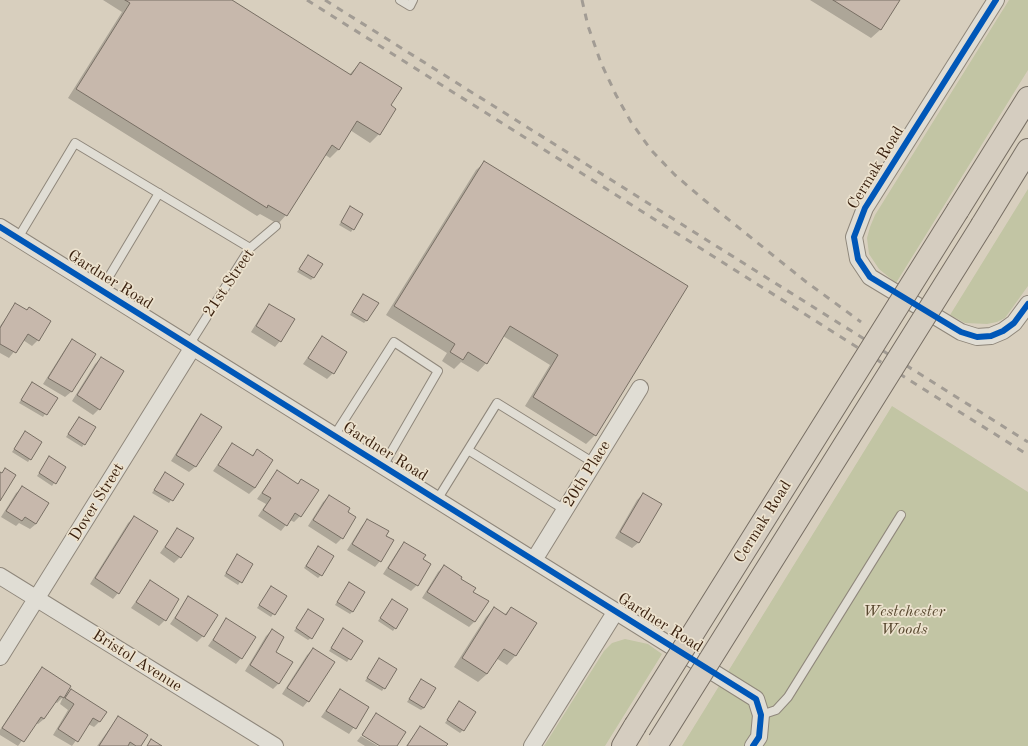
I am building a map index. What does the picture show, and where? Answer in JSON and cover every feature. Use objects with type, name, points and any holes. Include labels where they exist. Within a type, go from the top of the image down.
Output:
[{"type":"main road","name":"Cermak Road","points":[[623,746],[1028,98]]},
{"type":"main road","name":"Cermak Road","points":[[657,743],[1028,150]]},
{"type":"street","name":"Cermak Road","points":[[996,0],[865,208],[854,237],[858,259],[870,277],[961,332],[977,337],[991,336],[1003,331],[1014,323],[1028,304]]},
{"type":"street","name":"Gardner Road","points":[[0,227],[756,699],[761,715]]},
{"type":"street","name":"Dover Street","points":[[0,656],[191,346]]},
{"type":"street","name":"20th Place","points":[[534,560],[640,388]]},
{"type":"street","name":"Bristol Avenue","points":[[0,576],[275,746]]},
{"type":"street","points":[[532,746],[616,611]]},
{"type":"street","points":[[753,746],[759,737],[761,715]]},
{"type":"lane","points":[[400,0],[410,6],[413,0]]},
{"type":"lane","points":[[18,238],[76,143],[250,248]]},
{"type":"lane","points":[[102,290],[159,193]]},
{"type":"lane","name":"21st Street","points":[[191,346],[250,248],[276,226]]},
{"type":"lane","points":[[334,436],[394,342],[438,371],[383,466]]},
{"type":"lane","points":[[437,500],[497,403],[594,463]]},
{"type":"lane","points":[[468,450],[565,510]]},
{"type":"lane","points":[[761,715],[776,710],[788,697],[901,515]]},
{"type":"green space","points":[[1009,0],[1028,0],[1028,70],[896,283],[879,269],[869,254],[867,238],[870,227],[875,215]]},
{"type":"green space","points":[[1028,189],[1028,286],[1005,318],[997,322],[987,324],[965,323],[950,315]]},
{"type":"green space","name":"Westchester Woods","points":[[892,406],[1028,492],[1028,746],[682,746]]},
{"type":"green space","points":[[625,639],[648,644],[662,654],[605,746],[544,746],[604,651],[612,643]]},
{"type":"building","points":[[125,0],[232,0],[351,75],[360,62],[402,88],[391,105],[396,109],[380,135],[357,121],[339,150],[332,145],[287,216],[268,205],[267,208],[76,89],[130,3]]},
{"type":"building","points":[[833,0],[900,0],[881,30]]},
{"type":"building","points":[[484,161],[688,286],[596,436],[533,397],[558,355],[510,326],[487,364],[468,352],[463,360],[450,352],[455,344],[394,306]]},
{"type":"building","points":[[350,206],[363,214],[354,230],[341,222]]},
{"type":"building","points":[[308,255],[323,264],[314,278],[299,269]]},
{"type":"building","points":[[363,294],[379,303],[367,321],[352,312]]},
{"type":"building","points":[[15,303],[27,310],[29,307],[51,321],[39,341],[28,334],[16,353],[0,344],[0,328]]},
{"type":"building","points":[[269,304],[295,319],[281,342],[256,326]]},
{"type":"building","points":[[322,336],[347,352],[334,374],[308,358]]},
{"type":"building","points":[[72,339],[96,354],[72,392],[48,378]]},
{"type":"building","points":[[101,357],[124,371],[100,410],[77,395]]},
{"type":"building","points":[[32,382],[58,398],[47,415],[21,400]]},
{"type":"building","points":[[201,414],[222,427],[196,467],[176,455]]},
{"type":"building","points":[[79,417],[96,427],[85,445],[68,434]]},
{"type":"building","points":[[25,431],[42,442],[31,460],[14,449]]},
{"type":"building","points":[[232,443],[253,456],[257,449],[273,460],[255,488],[218,465]]},
{"type":"building","points":[[49,456],[66,467],[56,484],[39,473]]},
{"type":"building","points":[[5,468],[16,475],[0,501],[0,472],[2,473]]},
{"type":"building","points":[[277,470],[298,484],[301,479],[319,490],[301,517],[295,513],[287,526],[263,510],[271,498],[262,493]]},
{"type":"building","points":[[165,472],[184,484],[173,501],[154,490]]},
{"type":"building","points":[[22,486],[49,503],[36,524],[25,517],[22,521],[6,511]]},
{"type":"building","points":[[643,493],[662,504],[639,543],[620,532]]},
{"type":"building","points":[[329,495],[350,508],[348,512],[356,517],[343,539],[313,520]]},
{"type":"building","points":[[134,516],[158,531],[119,594],[95,578]]},
{"type":"building","points":[[367,519],[389,531],[386,536],[394,540],[381,562],[352,544]]},
{"type":"building","points":[[177,528],[194,538],[181,558],[165,547]]},
{"type":"building","points":[[404,542],[426,555],[423,559],[431,564],[418,586],[388,568]]},
{"type":"building","points":[[318,546],[334,556],[322,576],[306,566]]},
{"type":"building","points":[[237,554],[253,564],[242,583],[226,573]]},
{"type":"building","points":[[444,565],[462,577],[461,579],[476,588],[473,592],[489,601],[475,622],[427,592]]},
{"type":"building","points":[[150,580],[179,599],[166,621],[136,602]]},
{"type":"building","points":[[349,582],[365,592],[353,612],[337,602]]},
{"type":"building","points":[[271,586],[287,596],[275,615],[259,605]]},
{"type":"building","points":[[188,596],[218,615],[204,637],[175,618]]},
{"type":"building","points":[[392,599],[408,609],[396,629],[380,618]]},
{"type":"building","points":[[494,607],[506,615],[511,607],[537,623],[516,656],[504,649],[487,674],[462,658]]},
{"type":"building","points":[[308,609],[324,619],[312,639],[296,628]]},
{"type":"building","points":[[226,618],[256,637],[242,659],[213,640]]},
{"type":"building","points":[[343,628],[363,641],[351,660],[331,648]]},
{"type":"building","points":[[272,629],[284,637],[276,652],[293,662],[279,684],[250,665]]},
{"type":"building","points":[[313,648],[335,662],[309,702],[287,688]]},
{"type":"building","points":[[379,658],[397,669],[385,689],[367,678]]},
{"type":"building","points":[[42,667],[71,686],[64,698],[60,696],[44,719],[41,717],[24,742],[2,728]]},
{"type":"building","points":[[421,679],[436,688],[424,708],[409,699]]},
{"type":"building","points":[[71,689],[107,712],[100,722],[93,718],[78,742],[58,729],[74,704],[65,698]]},
{"type":"building","points":[[340,689],[369,707],[356,729],[326,711]]},
{"type":"building","points":[[459,701],[476,712],[464,731],[447,720]]},
{"type":"building","points":[[376,713],[406,732],[397,746],[380,746],[362,735]]},
{"type":"building","points":[[118,716],[148,735],[141,746],[136,746],[130,742],[128,746],[99,746]]},
{"type":"building","points":[[420,726],[448,744],[446,746],[407,746]]},
{"type":"building","points":[[151,739],[162,746],[147,746]]},
{"type":"railway","points":[[307,0],[1028,455]]},
{"type":"railway","points":[[325,0],[1028,442]]},
{"type":"railway","points":[[582,0],[588,26],[601,63],[631,122],[651,150],[675,175],[703,199],[805,281],[861,322]]},
{"type":"cycle path","points":[[996,0],[865,208],[854,237],[858,259],[870,277],[961,332],[977,337],[991,336],[1003,331],[1014,323],[1028,304]]},
{"type":"cycle path","points":[[0,227],[756,699],[761,715],[759,737],[753,746]]}]
